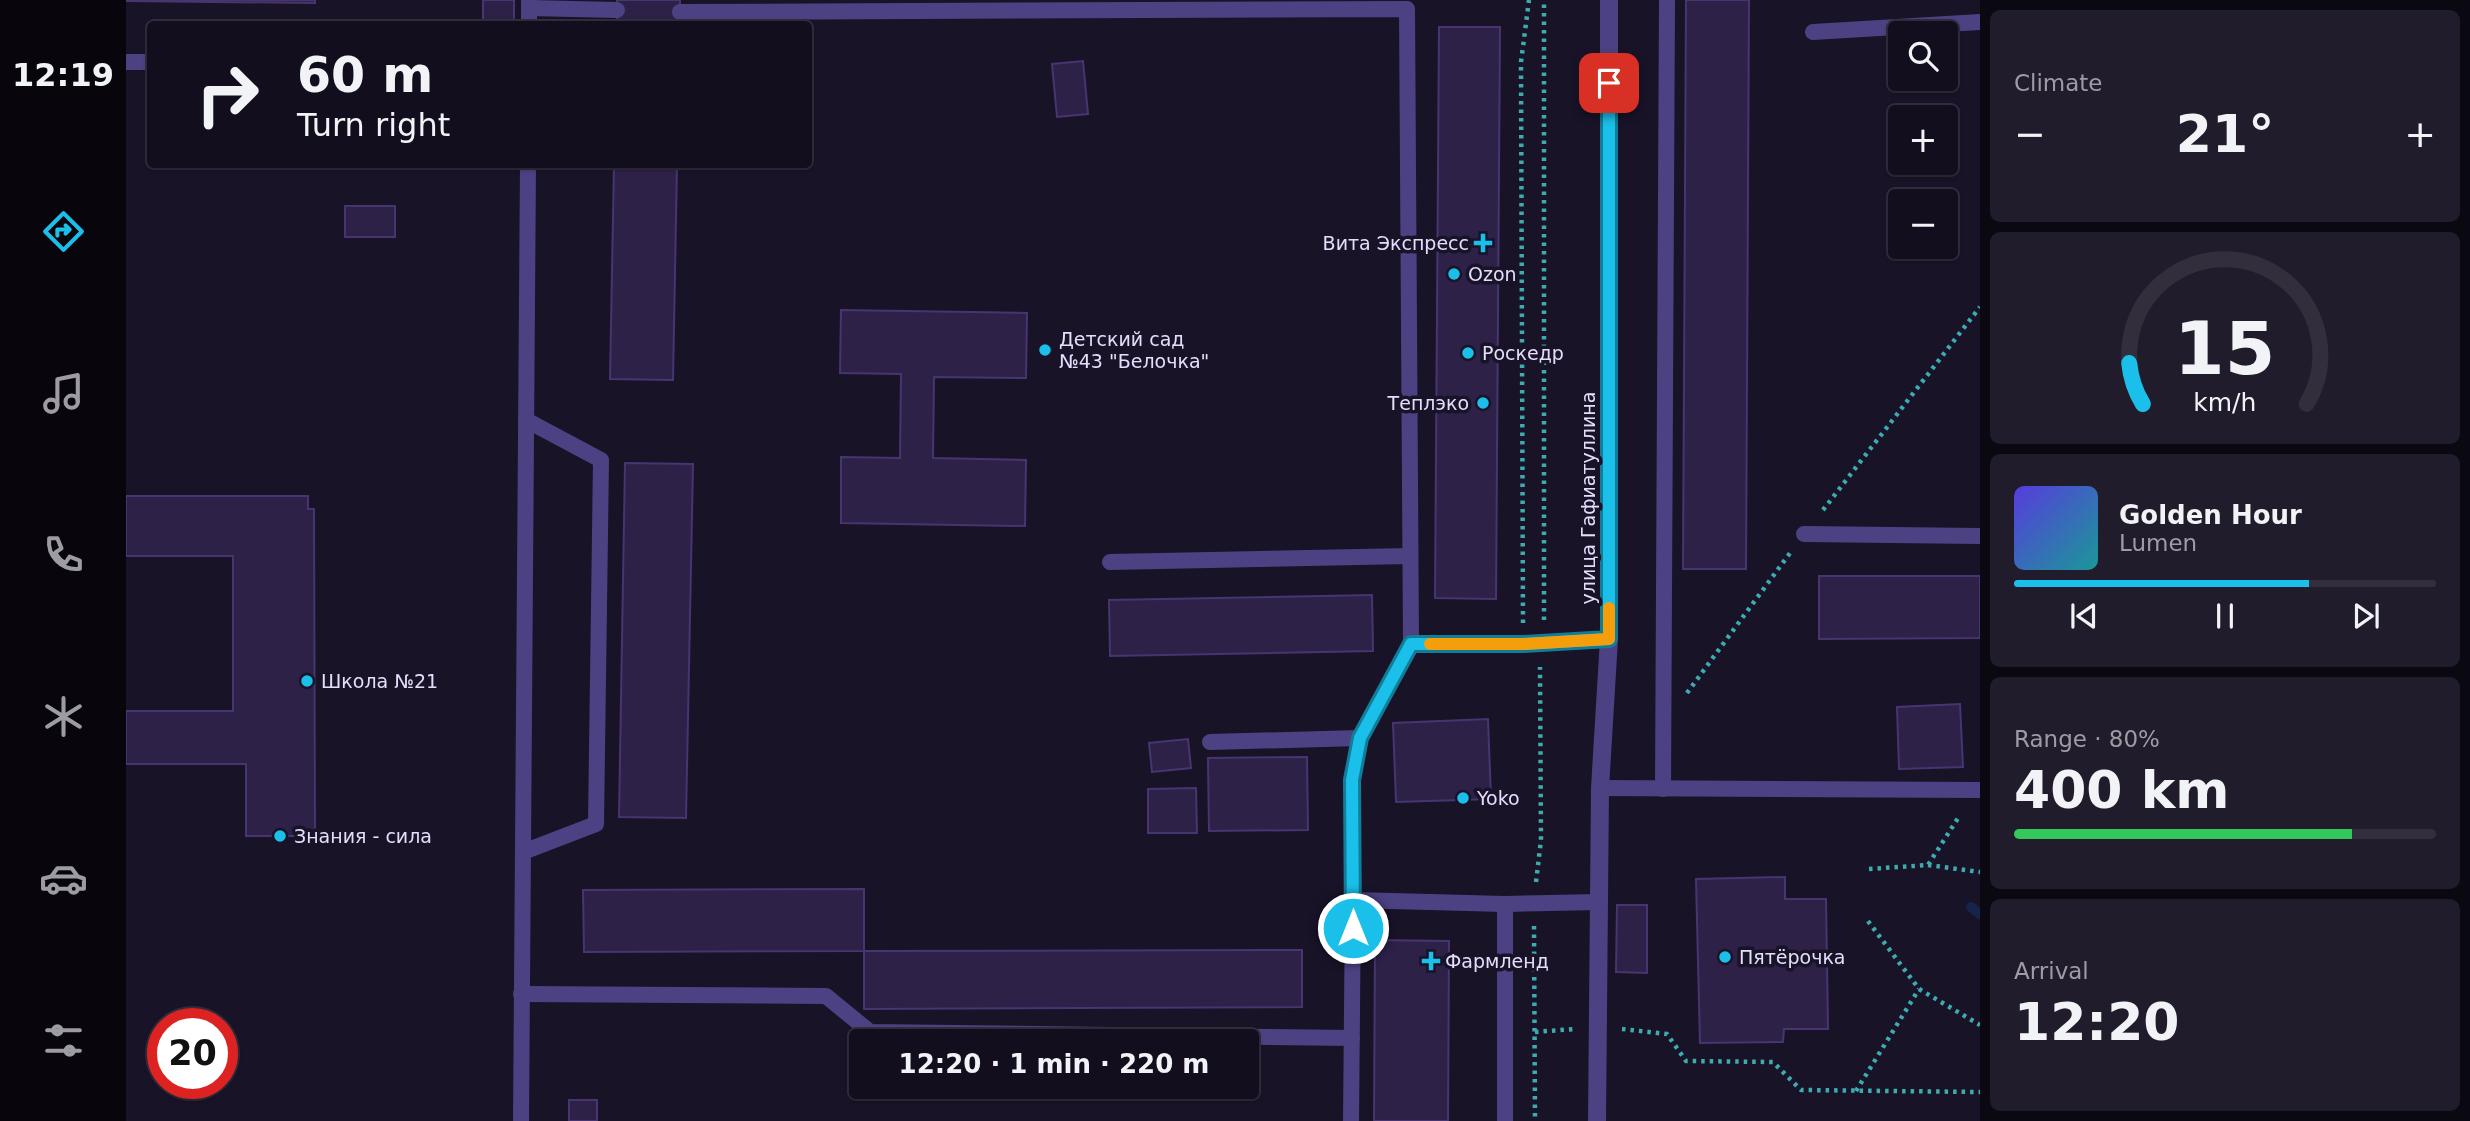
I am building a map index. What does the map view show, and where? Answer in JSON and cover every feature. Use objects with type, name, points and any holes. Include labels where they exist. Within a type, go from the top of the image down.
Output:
[{"type":"street","name":"улица Гафиатуллина","points":[[1597,1121],[1600,789],[1609,639],[1609,0]]},
{"type":"lane","points":[[1662,789],[1667,0]]},
{"type":"lane","points":[[680,12],[1407,9],[1411,644],[1360,738],[1352,780],[1351,1121]]},
{"type":"lane","points":[[529,11],[617,10]]},
{"type":"lane","points":[[1813,32],[1980,22]]},
{"type":"lane","points":[[126,62],[147,62]]},
{"type":"lane","points":[[521,1121],[528,168]]},
{"type":"lane","points":[[523,852],[597,824],[601,460],[526,420]]},
{"type":"lane","points":[[1804,534],[1980,536]]},
{"type":"lane","points":[[1110,562],[1410,556]]},
{"type":"lane","points":[[1411,644],[1523,644],[1609,639]]},
{"type":"lane","points":[[1210,743],[1360,738]]},
{"type":"lane","points":[[1600,789],[1978,790]]},
{"type":"lane","points":[[1353,900],[1505,904],[1599,902]]},
{"type":"lane","points":[[1505,904],[1505,1121]]},
{"type":"lane","points":[[521,994],[826,996],[870,1032],[1352,1038]]},
{"type":"path","points":[[1529,0],[1521,62],[1523,644],[1539,672],[1544,643],[1544,0]]},
{"type":"path","points":[[1928,865],[1978,790]]},
{"type":"path","points":[[1869,869],[1928,865],[1980,872]]},
{"type":"path","points":[[1868,921],[1919,989],[1980,1026]]},
{"type":"path","points":[[1856,1091],[1919,989]]},
{"type":"path","points":[[1535,1032],[1598,1027],[1667,1034],[1686,1060],[1773,1062],[1801,1090],[1980,1092]]},
{"type":"building","points":[[315,0],[315,3],[126,1]]},
{"type":"building","points":[[483,0],[514,0],[514,20],[483,20]]},
{"type":"building","points":[[617,0],[680,0],[680,21],[617,21]]},
{"type":"building","points":[[1686,0],[1749,0],[1746,569],[1683,569]]},
{"type":"building","points":[[1439,27],[1500,27],[1496,599],[1435,598]]},
{"type":"building","points":[[1083,61],[1088,114],[1057,117],[1052,64]]},
{"type":"building","points":[[614,168],[677,168],[673,380],[610,379]]},
{"type":"building","points":[[345,206],[395,206],[395,237],[345,237]]},
{"type":"building","points":[[841,310],[1027,313],[1026,378],[934,377],[933,458],[1026,460],[1025,526],[841,523],[841,457],[900,458],[901,374],[840,373]]},
{"type":"building","points":[[625,463],[693,464],[686,818],[619,817]]},
{"type":"building","points":[[126,496],[308,496],[308,509],[314,509],[315,836],[246,836],[246,764],[126,764],[126,711],[233,711],[233,556],[126,556]]},
{"type":"building","points":[[1819,576],[1980,576],[1980,638],[1819,639]]},
{"type":"building","points":[[1372,595],[1373,651],[1110,656],[1109,600]]},
{"type":"building","points":[[1960,704],[1963,767],[1899,769],[1897,707]]},
{"type":"building","points":[[1488,719],[1491,799],[1396,802],[1393,723]]},
{"type":"building","points":[[1188,739],[1191,768],[1152,772],[1149,743]]},
{"type":"building","points":[[1307,757],[1308,830],[1209,831],[1208,758]]},
{"type":"building","points":[[1196,788],[1197,833],[1148,833],[1148,789]]},
{"type":"building","points":[[1785,877],[1785,899],[1826,899],[1828,1029],[1784,1029],[1783,1042],[1700,1043],[1696,879]]},
{"type":"building","points":[[864,889],[864,951],[584,952],[583,890]]},
{"type":"building","points":[[1617,905],[1647,905],[1647,973],[1616,972]]},
{"type":"building","points":[[1375,940],[1449,941],[1448,1121],[1374,1121]]},
{"type":"building","points":[[1302,950],[1302,1007],[864,1009],[864,951]]},
{"type":"building","points":[[569,1100],[597,1100],[597,1121],[569,1121]]},
{"type":"waterway","points":[[1971,907],[1980,914]]},
{"type":"slow traffic","points":[[1430,644],[1523,644],[1609,639],[1609,608]]},
{"type":"place","name":"Вита Экспресс","points":[[1483,243]]},
{"type":"place","name":"Ozon","points":[[1454,274]]},
{"type":"place","name":"Детский сад №43 \"Белочка\"","points":[[1045,350]]},
{"type":"place","name":"Роскедр","points":[[1468,353]]},
{"type":"place","name":"Теплэко","points":[[1483,403]]},
{"type":"place","name":"Школа №21","points":[[307,681]]},
{"type":"place","name":"Yoko","points":[[1463,798]]},
{"type":"place","name":"Знания - сила","points":[[280,836]]},
{"type":"place","name":"Пятёрочка","points":[[1725,957]]},
{"type":"place","name":"Фармленд","points":[[1431,961]]},
{"type":"route","points":[[1353,928],[1352,780],[1360,738],[1411,644],[1523,644],[1609,639],[1609,83]]}]
